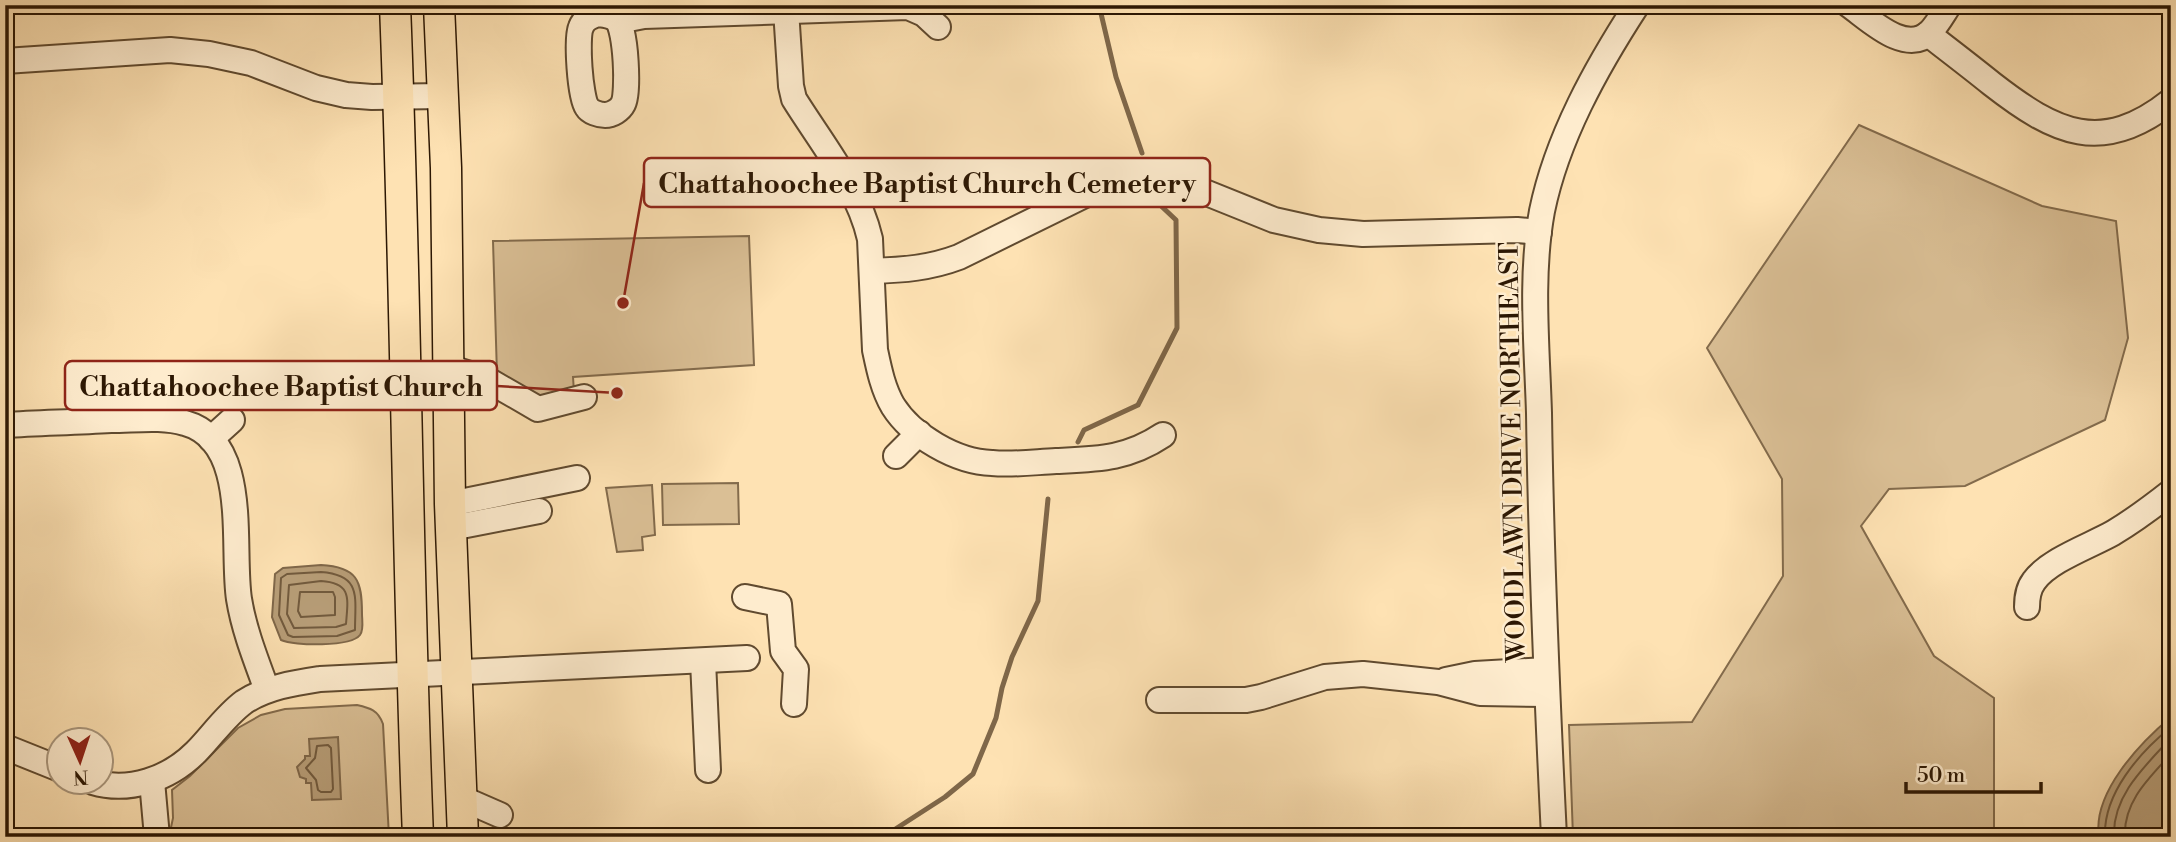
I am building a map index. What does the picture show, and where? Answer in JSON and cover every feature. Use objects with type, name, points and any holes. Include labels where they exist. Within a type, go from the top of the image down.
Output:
[{"type":"main road","points":[[395,5],[411,675],[418,837]]},
{"type":"main road","points":[[439,5],[446,168],[455,673],[463,835]]},
{"type":"street","name":"WOODLAWN DRIVE NORTHEAST","points":[[1554,837],[1541,537],[1537,333],[1539,232],[1553,173],[1572,122],[1599,67],[1637,5]]},
{"type":"street","points":[[1849,5],[1896,39],[1908,40],[1928,34],[1949,5]]},
{"type":"street","points":[[618,21],[644,16],[908,7],[924,14],[938,27]]},
{"type":"street","points":[[786,10],[794,99],[857,201],[866,222],[870,239],[876,350],[884,386],[893,405],[919,433],[952,453],[990,464],[1112,458],[1134,452],[1163,435]]},
{"type":"street","points":[[1928,34],[2017,104],[2059,127],[2086,133],[2115,131],[2141,122],[2171,101]]},
{"type":"street","points":[[5,61],[170,50],[209,54],[251,63],[316,88],[346,95],[443,96]]},
{"type":"street","points":[[872,271],[938,265],[1087,194],[1135,182],[1182,183],[1274,220],[1318,230],[1363,234],[1517,230],[1539,232]]},
{"type":"street","points":[[448,367],[486,379],[538,409],[584,397]]},
{"type":"street","points":[[5,425],[156,419],[186,423],[200,429],[211,439],[228,465],[233,493],[239,598],[245,626],[267,690]]},
{"type":"street","points":[[211,439],[232,419]]},
{"type":"street","points":[[897,456],[919,433]]},
{"type":"street","points":[[451,516],[541,485],[577,478]]},
{"type":"street","points":[[2027,607],[2026,596],[2032,582],[2043,572],[2115,532],[2171,492]]},
{"type":"street","points":[[451,516],[539,510]]},
{"type":"street","points":[[745,597],[779,604],[783,652],[796,669],[794,704]]},
{"type":"street","points":[[116,786],[152,780],[179,766],[195,753],[226,718],[245,702],[267,690],[320,679],[747,658]]},
{"type":"street","points":[[703,661],[708,770]]},
{"type":"street","points":[[1159,700],[1246,699],[1341,675],[1363,674],[1438,682],[1475,674],[1546,682]]},
{"type":"street","points":[[5,747],[46,763]]},
{"type":"street","points":[[152,780],[157,837]]},
{"type":"shaded area","points":[[1859,125],[2042,206],[2116,221],[2128,338],[2105,420],[1965,486],[1889,489],[1861,526],[1934,656],[1994,698],[1994,837],[1573,837],[1569,725],[1692,722],[1783,576],[1782,479],[1707,348]]},
{"type":"shaded area","points":[[749,236],[754,365],[573,377],[574,392],[542,400],[497,375],[493,241]]},
{"type":"shaded area","points":[[738,483],[739,524],[663,525],[662,484]]},
{"type":"shaded area","points":[[652,485],[655,535],[642,537],[643,550],[617,552],[606,488]]},
{"type":"shaded area","points":[[357,705],[373,710],[383,724],[389,837],[169,837],[173,818],[172,790],[190,776],[238,728],[261,715],[285,709]]},
{"type":"water","points":[[321,565],[350,572],[359,584],[363,625],[360,635],[346,642],[334,643],[309,644],[281,640],[272,617],[275,574],[283,568]]},
{"type":"water","points":[[2171,717],[2171,837],[2099,837],[2103,803],[2121,770]]},
{"type":"water","points":[[338,737],[341,799],[312,800],[311,783],[306,783],[306,779],[300,777],[297,767],[305,756],[310,756],[309,739]]},
{"type":"waterway","points":[[1099,5],[1116,77],[1142,153]]},
{"type":"waterway","points":[[1078,442],[1084,430],[1138,405],[1177,328],[1176,220],[1158,203]]},
{"type":"waterway","points":[[883,837],[945,797],[973,774],[996,718],[1012,657],[1038,601],[1048,499]]},
{"type":"place","name":"Chattahoochee Baptist Church Cemetery","points":[[623,303]]},
{"type":"place","name":"Chattahoochee Baptist Church","points":[[617,393]]}]
